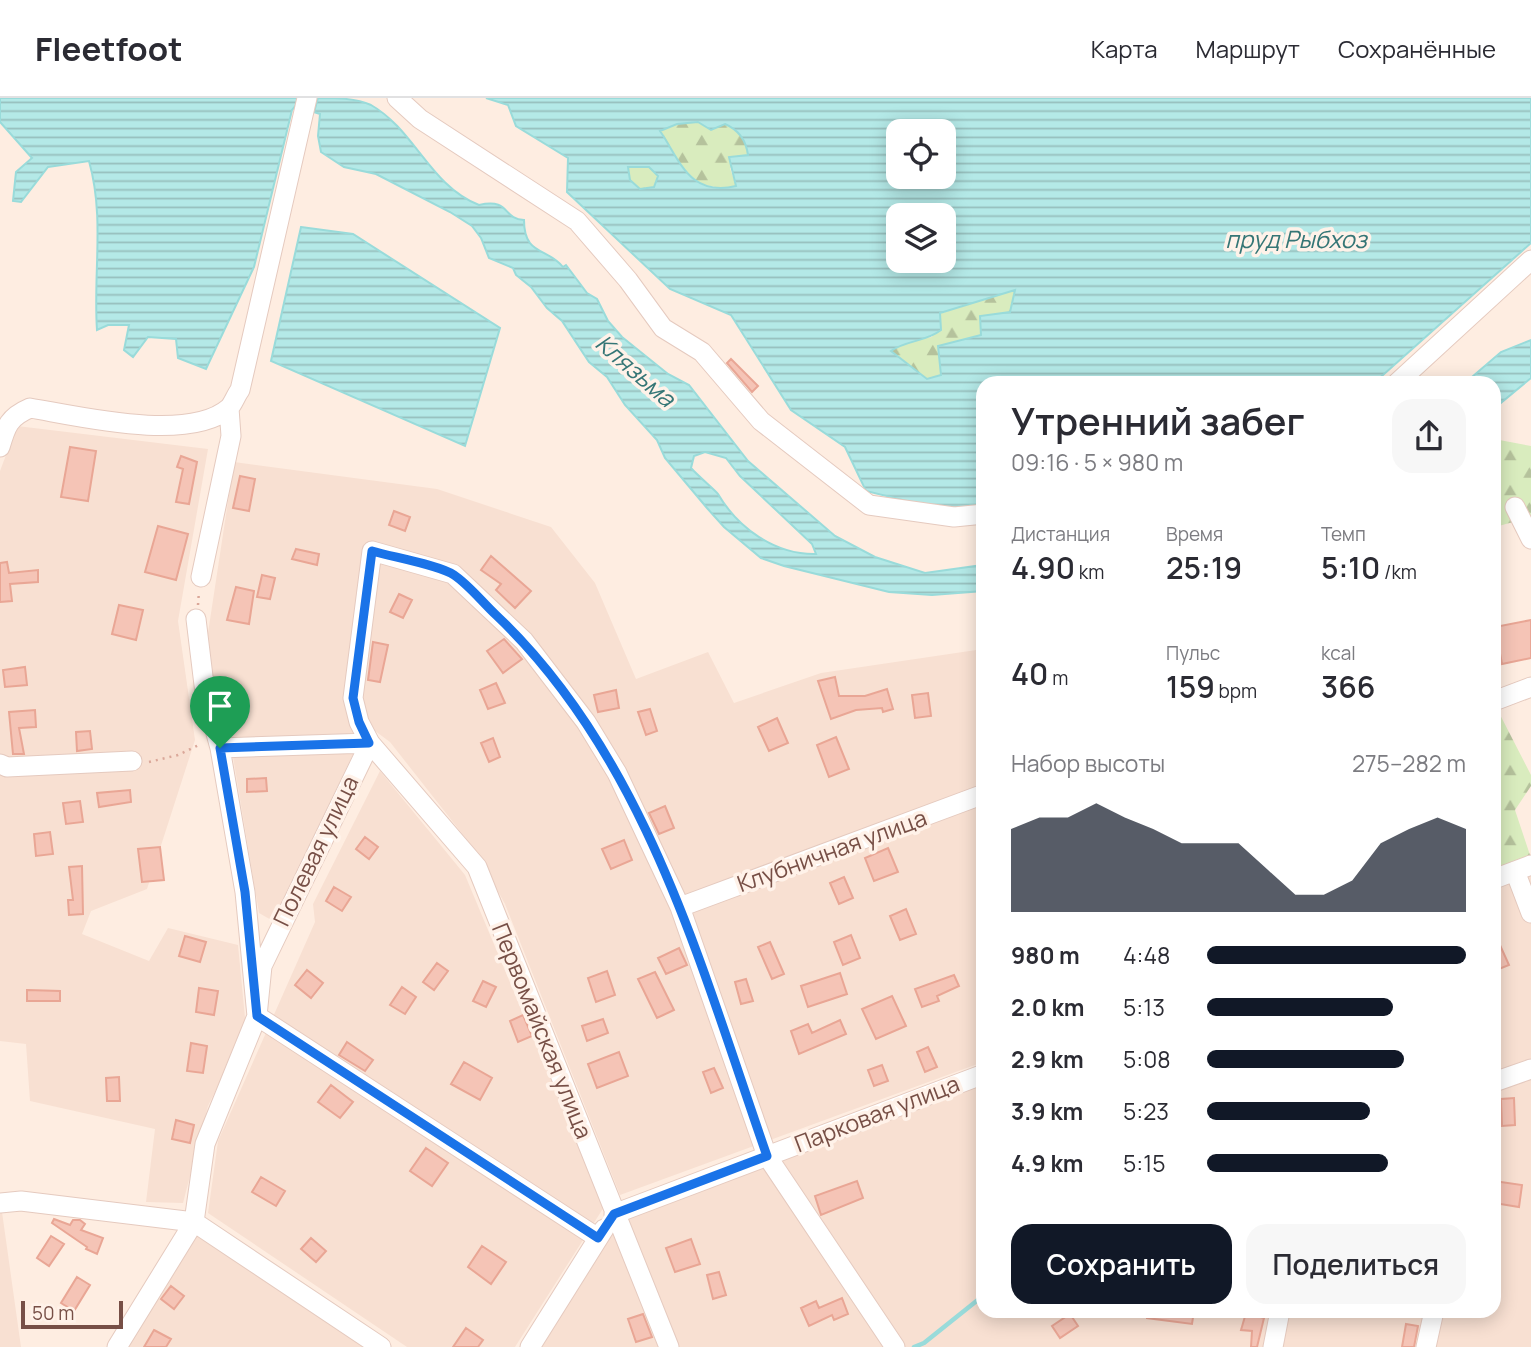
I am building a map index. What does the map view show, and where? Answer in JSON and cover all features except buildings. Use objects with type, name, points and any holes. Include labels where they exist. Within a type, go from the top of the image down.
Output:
[{"type":"street","points":[[0,447],[6,424],[15,415],[30,408],[153,425],[200,422],[229,408],[240,390],[307,98]]},
{"type":"street","points":[[397,98],[420,119],[577,221],[628,280],[663,328],[702,352],[761,421],[869,505],[954,517],[976,515]]},
{"type":"street","points":[[1405,376],[1531,260]]},
{"type":"street","points":[[201,577],[231,436],[229,408]]},
{"type":"street","points":[[1515,507],[1531,539]]},
{"type":"street","name":"Первомайская улица","points":[[669,1347],[477,867],[369,743],[359,722],[353,698],[372,551],[453,574],[524,641],[586,722],[617,773],[680,907]]},
{"type":"street","points":[[196,619],[205,693],[219,744],[245,892],[257,1016],[598,1238]]},
{"type":"street","points":[[1501,698],[1531,687]]},
{"type":"street","points":[[219,744],[369,743]]},
{"type":"street","name":"Полевая улица","points":[[117,1347],[194,1222],[205,1144],[257,1016],[262,967],[271,943],[369,743]]},
{"type":"street","points":[[0,764],[7,767],[132,761]]},
{"type":"street","name":"Клубничная улица","points":[[680,907],[976,797]]},
{"type":"street","points":[[1501,876],[1523,868],[1531,913]]},
{"type":"street","points":[[680,907],[767,1156],[895,1347]]},
{"type":"street","points":[[1501,1080],[1531,1069]]},
{"type":"street","name":"Парковая улица","points":[[614,1214],[976,1077]]},
{"type":"street","points":[[0,1203],[21,1201],[194,1222],[381,1347]]},
{"type":"street","points":[[530,1347],[614,1214]]},
{"type":"street","points":[[1273,1347],[1279,1318]]},
{"type":"street","points":[[1426,1347],[1432,1318]]},
{"type":"path","points":[[196,619],[201,577]]},
{"type":"path","points":[[132,761],[157,762],[198,744],[219,744]]},
{"type":"shaded area","points":[[17,426],[208,449],[178,621],[195,740],[147,889],[91,911],[82,934],[149,961],[168,928],[238,945],[246,1028],[208,1106],[183,1203],[146,1202],[155,1129],[30,1101],[26,1044],[0,1041],[0,471]]},
{"type":"shaded area","points":[[234,462],[437,489],[551,527],[595,583],[636,679],[708,652],[734,703],[821,673],[976,650],[976,1065],[620,1195],[505,904],[475,850],[390,742],[367,725],[273,921],[259,913],[232,751],[209,672],[208,633]]},
{"type":"shaded area","points":[[380,771],[465,875],[604,1207],[515,1347],[407,1347],[208,1213],[218,1141],[315,922],[313,904]]},
{"type":"shaded area","points":[[1531,865],[1531,1347],[530,1347],[614,1214],[976,1077],[976,1318],[1501,1318],[1501,877]]},
{"type":"shaded area","points":[[2,1212],[21,1347],[0,1347]]},
{"type":"shaded area","points":[[194,1222],[381,1347],[117,1347]]},
{"type":"green space","points":[[698,122],[711,130],[725,124],[738,132],[743,140],[749,155],[730,168],[736,186],[718,187],[701,183],[686,174],[674,160],[659,131],[677,124]]},
{"type":"green space","points":[[627,167],[649,167],[658,176],[654,187],[640,189],[629,180]]},
{"type":"green space","points":[[1015,289],[1010,312],[981,335],[942,375],[927,379],[890,351],[904,342],[932,337],[939,314]]},
{"type":"green space","points":[[1501,440],[1531,446],[1531,517],[1501,525]]},
{"type":"green space","points":[[1501,717],[1531,775],[1531,786],[1515,810],[1531,858],[1501,869]]},
{"type":"water","points":[[0,98],[302,98],[292,110],[254,267],[206,369],[178,358],[176,339],[148,337],[133,357],[124,350],[129,325],[108,325],[97,330],[98,224],[89,161],[48,167],[21,202],[13,201],[16,172],[32,158],[0,122]]},
{"type":"water","name":"Клязьма","points":[[318,98],[338,98],[371,105],[400,128],[435,172],[462,196],[479,205],[502,206],[512,216],[524,220],[525,232],[532,245],[563,267],[566,265],[587,293],[597,299],[608,321],[622,337],[668,374],[689,385],[748,461],[835,536],[875,557],[925,573],[976,566],[976,592],[932,595],[889,592],[761,558],[724,527],[665,458],[657,440],[625,405],[607,377],[589,362],[562,321],[547,308],[531,287],[516,275],[513,268],[489,258],[481,238],[472,226],[376,174],[344,167],[321,152],[318,136],[320,114],[314,112]],"holes":[[[705,452],[726,458],[740,476],[812,544],[816,554],[786,550],[747,528],[717,492],[691,468],[694,456]]]},
{"type":"water","name":"пруд Рыбхоз","points":[[486,98],[1531,98],[1531,243],[1382,376],[976,376],[976,505],[939,509],[866,491],[845,447],[791,410],[731,315],[670,289],[567,192],[568,158],[516,126],[508,105]],"holes":[[[698,122],[711,130],[725,124],[738,132],[744,140],[748,155],[729,157],[736,186],[720,188],[697,181],[680,164],[660,131],[677,124]],[[628,167],[649,167],[658,176],[654,187],[640,189],[630,180]],[[1015,290],[1010,312],[980,316],[981,335],[938,346],[941,375],[927,379],[891,351],[941,330],[940,313]]]},
{"type":"water","points":[[301,227],[353,234],[500,328],[465,446],[271,361]]},
{"type":"water","points":[[1531,340],[1531,378],[1501,403],[1501,376],[1473,376],[1501,352]]},
{"type":"waterway","points":[[914,1347],[924,1343],[976,1301]]},
{"type":"route","points":[[372,551],[453,574],[524,641],[586,722],[617,773],[680,907],[767,1156],[614,1214],[598,1238],[257,1016],[245,892],[220,748],[369,743],[359,722],[353,698],[372,551]]}]
